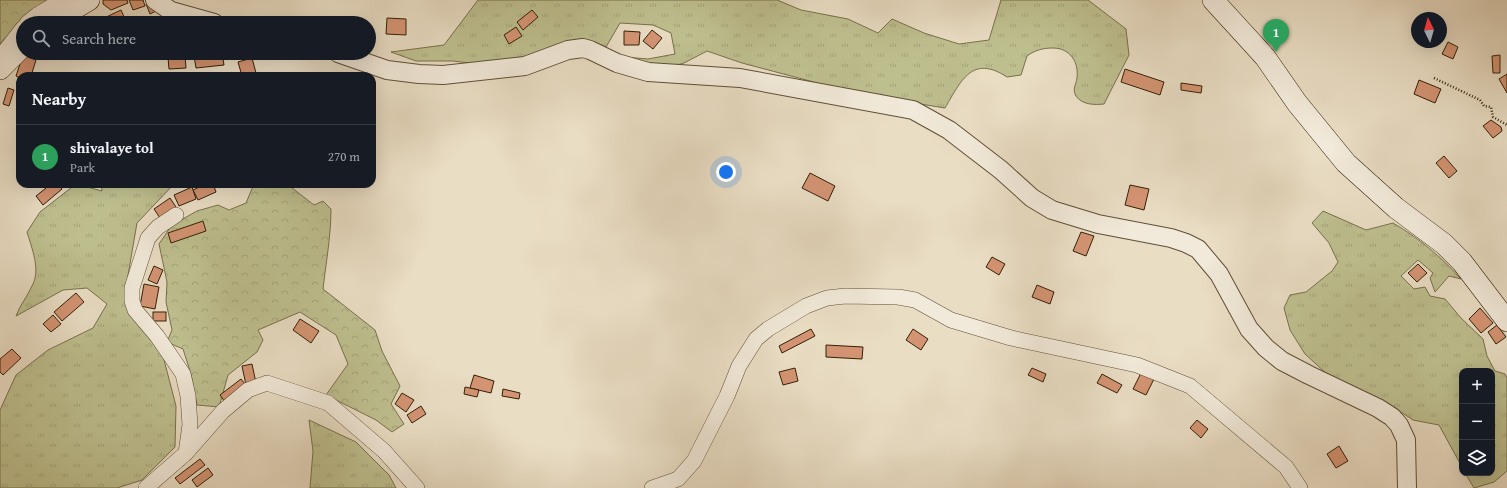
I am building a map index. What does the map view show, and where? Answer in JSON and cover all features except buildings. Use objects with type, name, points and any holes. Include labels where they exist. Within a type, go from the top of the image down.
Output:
[{"type":"main road","points":[[62,16],[89,0]]},
{"type":"main road","points":[[1213,0],[1265,57],[1297,103],[1346,163],[1396,208],[1449,249],[1462,262],[1507,321]]},
{"type":"main road","points":[[0,69],[16,53]]},
{"type":"street","points":[[35,16],[62,0]]},
{"type":"street","points":[[155,0],[171,11],[189,16]]},
{"type":"street","points":[[0,62],[5,51],[16,37]]},
{"type":"street","points":[[358,60],[387,70],[443,75],[525,66],[568,50],[583,48],[590,50],[616,64],[648,72],[740,78],[913,110],[949,130],[1001,170],[1032,198],[1052,210],[1098,224],[1171,238],[1198,249],[1219,274],[1249,329],[1266,348],[1282,361],[1378,408],[1392,417],[1399,425],[1406,440],[1407,488]]},
{"type":"street","points":[[176,215],[158,227],[148,238],[132,288],[132,301],[136,310],[157,336],[182,374],[189,404],[190,425],[186,453]]},
{"type":"street","points":[[652,488],[678,479],[694,462],[727,396],[739,366],[756,339],[768,329],[806,306],[827,298],[845,296],[898,297],[915,300],[951,320],[1011,338],[1137,365],[1190,386],[1286,467],[1300,488]]},
{"type":"street","points":[[146,488],[186,453],[223,411],[248,390],[267,383],[328,402],[384,451],[417,488]]},
{"type":"path","points":[[1434,78],[1480,100],[1484,106],[1491,107],[1493,117],[1507,125]]},
{"type":"green space","points":[[0,0],[48,0],[28,16],[16,16],[16,26],[0,44]]},
{"type":"green space","points":[[478,0],[777,0],[801,10],[848,19],[878,33],[892,19],[924,33],[959,44],[989,40],[1001,0],[1088,0],[1126,29],[1129,55],[1104,104],[1089,104],[1079,99],[1074,91],[1077,78],[1075,61],[1069,53],[1064,50],[1046,48],[1033,52],[1027,56],[1021,75],[1007,77],[985,68],[976,70],[969,74],[962,80],[945,108],[859,94],[742,63],[707,51],[684,63],[663,69],[613,56],[648,59],[675,54],[671,33],[653,25],[620,23],[606,47],[589,40],[544,50],[511,62],[486,65],[453,61],[416,61],[391,52],[444,45]]},
{"type":"green space","points":[[71,188],[91,188],[102,191],[102,188],[170,188],[137,223],[127,281],[127,309],[163,356],[176,406],[175,447],[142,480],[117,488],[0,488],[0,410],[16,375],[48,350],[93,328],[107,304],[87,288],[63,290],[16,316],[35,280],[35,259],[27,232],[40,212]]},
{"type":"green space","points":[[252,188],[292,188],[314,205],[323,201],[331,209],[323,289],[375,330],[382,351],[400,386],[391,404],[404,424],[392,432],[376,420],[326,395],[348,364],[336,335],[300,312],[258,330],[263,340],[257,352],[228,375],[219,407],[197,405],[191,374],[183,349],[167,342],[172,330],[166,302],[167,282],[159,244],[172,225],[197,211],[218,205],[229,210],[246,203]]},
{"type":"green space","points":[[1323,211],[1366,230],[1393,223],[1429,248],[1461,279],[1449,276],[1435,292],[1430,278],[1433,273],[1418,260],[1401,276],[1414,289],[1425,287],[1430,296],[1445,299],[1461,318],[1483,339],[1487,356],[1493,368],[1459,368],[1459,462],[1439,425],[1413,420],[1392,406],[1338,384],[1305,354],[1290,330],[1284,308],[1290,295],[1306,292],[1332,271],[1338,262],[1329,243],[1312,223]]},
{"type":"green space","points":[[1495,371],[1505,374],[1507,378],[1507,471],[1494,482],[1474,488],[1467,476],[1495,476]]},
{"type":"green space","points":[[309,420],[356,442],[389,475],[396,488],[310,488],[313,451]]},
{"type":"place","name":"shivalaye tol","points":[[1276,52]]}]
